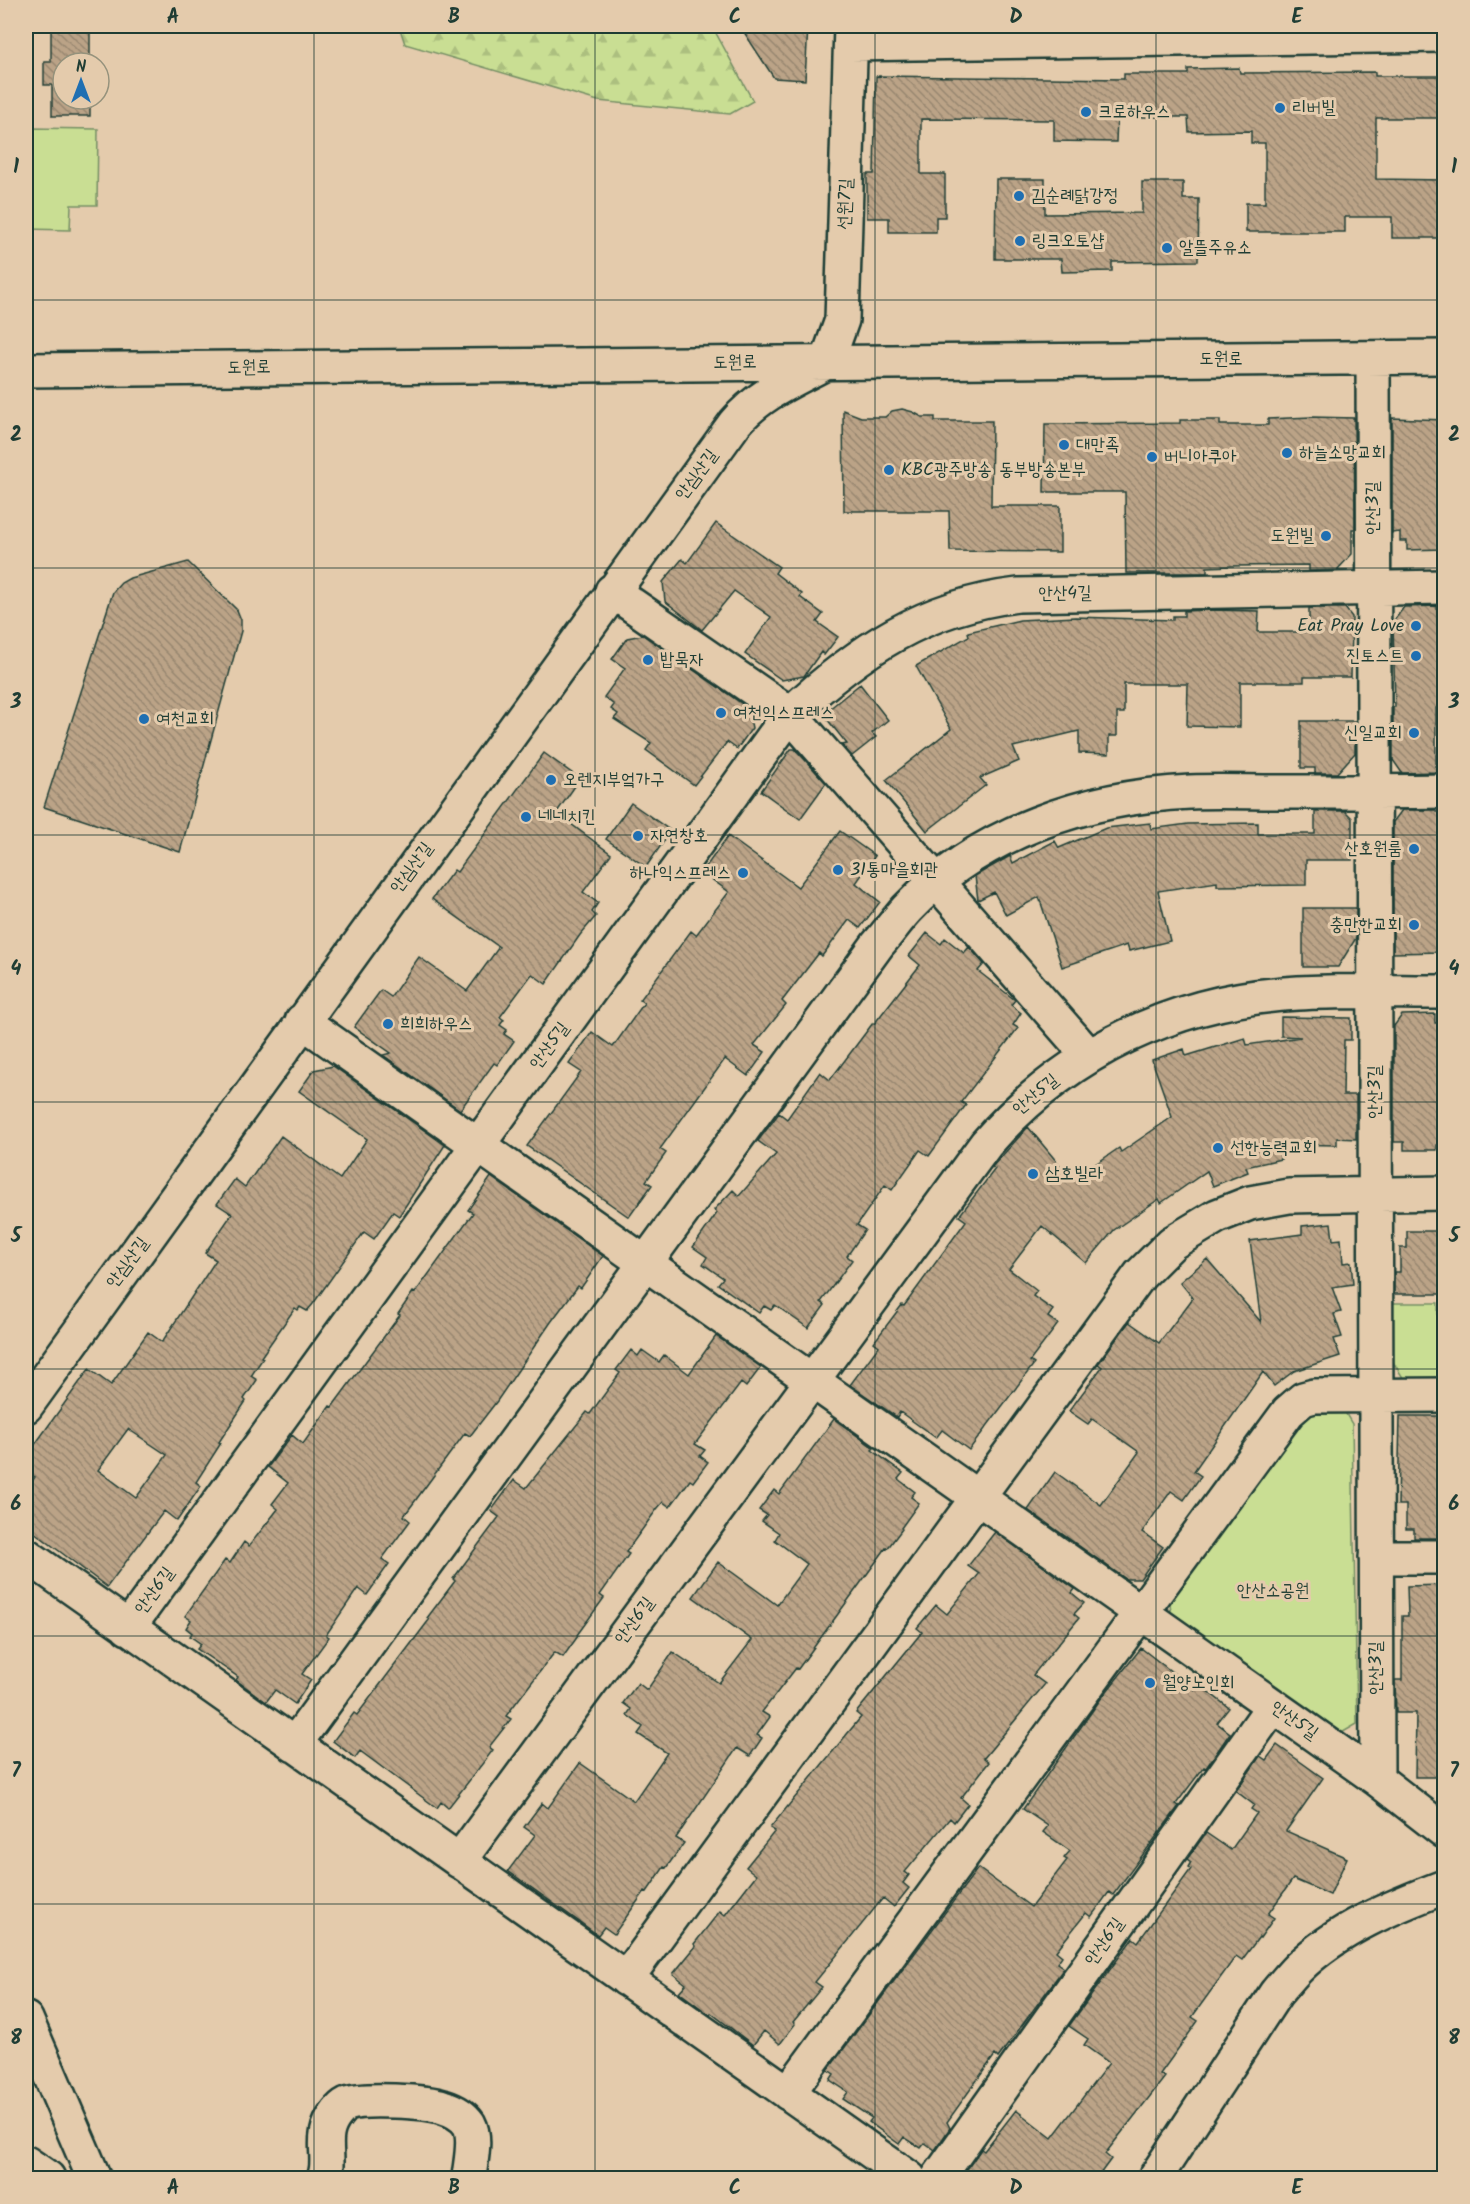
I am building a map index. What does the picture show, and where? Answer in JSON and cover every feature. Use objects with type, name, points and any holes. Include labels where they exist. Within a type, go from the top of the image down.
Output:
[{"type":"street","name":"선원7길","points":[[828,362],[842,320],[851,35],[1323,31],[1444,35]]},
{"type":"street","name":"도원로","points":[[26,370],[1444,357]]},
{"type":"street","name":"안산3길","points":[[1373,358],[1377,1779]]},
{"type":"street","name":"안심산길","points":[[26,1406],[612,591],[744,413],[768,393],[828,362]]},
{"type":"street","points":[[1374,587],[1444,587]]},
{"type":"street","name":"안산4길","points":[[790,714],[836,673],[875,646],[942,612],[979,601],[1018,595],[1374,587]]},
{"type":"street","points":[[612,591],[790,714],[1089,1056]]},
{"type":"street","name":"안산5길","points":[[478,1145],[790,714]]},
{"type":"street","points":[[294,1745],[878,944],[907,909],[937,882],[972,857],[1024,828],[1060,814],[1103,803],[1191,792],[1444,791]]},
{"type":"street","points":[[1374,992],[1444,992]]},
{"type":"street","name":"안산5길","points":[[811,1380],[986,1144],[1030,1098],[1064,1071],[1129,1033],[1201,1008],[1298,993],[1374,992]]},
{"type":"street","name":"안산5길","points":[[302,1021],[1377,1779],[1444,1831]]},
{"type":"street","name":"안산6길","points":[[128,1628],[478,1145]]},
{"type":"street","points":[[626,1979],[1140,1275],[1172,1243],[1217,1216],[1269,1198],[1444,1192]]},
{"type":"street","name":"안산6길","points":[[459,1861],[811,1380]]},
{"type":"street","points":[[788,2093],[1293,1407],[1303,1399],[1314,1396],[1444,1395]]},
{"type":"street","name":"안산6길","points":[[26,1555],[909,2178]]},
{"type":"street","points":[[1376,1557],[1444,1557]]},
{"type":"street","name":"안산6길","points":[[938,2178],[1273,1706]]},
{"type":"street","points":[[1155,2178],[1276,1993],[1299,1968],[1347,1932],[1398,1905],[1444,1887]]},
{"type":"street","points":[[26,2019],[94,2178]]},
{"type":"street","points":[[324,2178],[327,2171],[326,2138],[330,2125],[339,2110],[350,2103],[401,2101],[445,2107],[464,2118],[472,2133],[469,2178]]},
{"type":"street","points":[[26,2163],[48,2178]]},
{"type":"green space","points":[[399,26],[712,26],[753,101],[730,114],[598,101],[405,44]]},
{"type":"green space","points":[[26,128],[98,129],[97,205],[71,205],[70,230],[26,229]]},
{"type":"green space","points":[[1391,1303],[1438,1303],[1438,1384],[1407,1384],[1390,1357]]},
{"type":"green space","name":"안산소공원","points":[[1343,1409],[1352,1424],[1357,1724],[1338,1735],[1172,1619],[1169,1597],[1301,1414]]},
{"type":"building","points":[[51,26],[90,26],[90,51],[51,51]]},
{"type":"building","points":[[740,26],[808,26],[805,80],[774,78]]},
{"type":"building","points":[[44,62],[51,62],[51,85],[44,85]]},
{"type":"building","points":[[1239,68],[1240,73],[1375,72],[1375,76],[1444,76],[1444,118],[1376,118],[1376,179],[1444,180],[1444,238],[1392,238],[1392,217],[1345,217],[1345,232],[1246,232],[1246,203],[1265,203],[1265,143],[1251,143],[1251,131],[1189,132],[1188,117],[1117,117],[1116,142],[1054,141],[1054,120],[921,119],[921,174],[945,174],[945,217],[936,217],[936,232],[889,232],[889,218],[867,218],[867,174],[874,174],[876,76],[1124,79],[1124,74],[1188,74],[1188,69]]},
{"type":"building","points":[[52,111],[90,111],[90,116],[52,116]]},
{"type":"building","points":[[996,179],[1045,179],[1045,214],[1142,213],[1142,182],[1183,182],[1183,199],[1199,199],[1198,261],[1112,262],[1112,271],[1062,272],[1061,259],[995,259]]},
{"type":"building","points":[[902,409],[922,417],[935,417],[935,421],[992,421],[991,506],[1060,506],[1060,552],[950,551],[949,511],[844,511],[843,410],[861,417],[885,417],[892,411]]},
{"type":"building","points":[[1354,418],[1355,529],[1352,529],[1352,554],[1337,570],[1309,571],[1309,565],[1232,566],[1207,567],[1207,573],[1126,573],[1125,492],[1044,492],[1045,424],[1180,423],[1180,420],[1220,420],[1220,425],[1268,425],[1268,419]]},
{"type":"building","points":[[1392,418],[1444,420],[1444,549],[1407,550],[1407,541],[1400,541],[1400,532],[1392,533]]},
{"type":"building","points":[[716,523],[779,567],[775,573],[802,594],[800,597],[823,614],[817,622],[838,637],[824,655],[821,652],[804,676],[782,680],[745,654],[771,617],[734,591],[702,630],[665,601],[663,582],[682,559],[687,563]]},
{"type":"building","name":"여천교회","points":[[188,562],[237,610],[241,620],[241,631],[180,852],[44,807],[113,592],[121,583],[130,578]]},
{"type":"building","points":[[1437,606],[1438,648],[1444,648],[1444,708],[1436,708],[1436,772],[1402,773],[1393,760],[1393,707],[1395,707],[1393,622],[1404,607]]},
{"type":"building","points":[[1309,608],[1345,608],[1352,617],[1351,677],[1304,677],[1304,682],[1240,682],[1240,727],[1187,726],[1188,684],[1124,684],[1124,713],[1117,713],[1117,736],[1109,736],[1109,754],[1079,753],[1079,731],[1013,747],[1019,761],[980,778],[986,785],[927,831],[886,780],[951,729],[916,666],[969,636],[968,632],[1020,620],[1075,617],[1173,620],[1173,616],[1184,616],[1184,611],[1207,610],[1259,611],[1258,632],[1309,632]]},
{"type":"building","points":[[643,635],[748,708],[752,728],[737,749],[727,742],[694,785],[646,750],[651,743],[614,719],[618,714],[611,709],[614,705],[604,697],[625,668],[612,659],[627,638]]},
{"type":"building","points":[[860,684],[888,720],[872,733],[876,737],[852,756],[842,745],[847,744],[823,714]]},
{"type":"building","points":[[1301,721],[1355,721],[1355,753],[1337,773],[1315,773],[1315,768],[1301,768]]},
{"type":"building","points":[[791,749],[795,749],[826,783],[800,819],[761,791]]},
{"type":"building","points":[[544,753],[580,779],[557,812],[611,854],[583,892],[598,903],[592,912],[596,916],[546,984],[532,974],[500,1017],[504,1020],[500,1025],[507,1030],[504,1034],[514,1041],[497,1065],[494,1063],[460,1110],[383,1055],[391,1053],[354,1027],[381,990],[391,997],[419,957],[467,991],[499,947],[432,899],[454,870],[457,872]]},
{"type":"building","points":[[631,803],[671,831],[646,867],[606,839]]},
{"type":"building","points":[[1402,810],[1444,812],[1444,952],[1393,953],[1393,822]]},
{"type":"building","points":[[1315,811],[1345,811],[1352,818],[1352,860],[1306,860],[1306,885],[1217,886],[1217,882],[1158,891],[1170,941],[1129,951],[1127,945],[1062,967],[1039,897],[1006,915],[994,892],[978,900],[975,876],[1010,856],[1013,863],[1055,841],[1059,848],[1106,828],[1150,823],[1151,829],[1188,824],[1258,823],[1258,834],[1315,834]]},
{"type":"building","points":[[840,831],[875,856],[856,883],[880,902],[860,928],[849,920],[822,956],[819,953],[782,1001],[786,1005],[754,1045],[765,1052],[748,1076],[725,1059],[660,1149],[666,1153],[646,1181],[652,1185],[629,1217],[527,1146],[581,1072],[569,1064],[592,1032],[613,1047],[644,1003],[640,1000],[691,931],[696,935],[729,892],[702,872],[728,836],[798,887]]},
{"type":"building","points":[[1303,908],[1356,908],[1356,938],[1338,967],[1303,967]]},
{"type":"building","points":[[927,933],[941,944],[945,938],[964,953],[969,947],[984,964],[978,971],[1015,1000],[1011,1005],[1021,1013],[1013,1025],[1018,1028],[961,1102],[966,1105],[929,1156],[920,1150],[892,1190],[885,1185],[857,1225],[865,1230],[847,1256],[852,1260],[821,1302],[825,1305],[808,1328],[775,1305],[771,1310],[764,1306],[759,1313],[718,1284],[723,1278],[703,1264],[707,1257],[693,1247],[717,1213],[714,1210],[733,1190],[739,1196],[776,1154],[758,1141],[779,1113],[787,1119],[820,1072],[830,1080],[920,965],[909,956]]},
{"type":"building","points":[[1435,1014],[1435,1023],[1444,1023],[1444,1145],[1437,1145],[1437,1150],[1404,1150],[1404,1142],[1394,1142],[1394,1026],[1402,1015]]},
{"type":"building","points":[[1281,1017],[1351,1018],[1351,1040],[1344,1040],[1343,1095],[1356,1095],[1356,1139],[1337,1138],[1337,1145],[1277,1144],[1281,1159],[1246,1167],[1248,1172],[1213,1186],[1207,1171],[1161,1203],[1159,1199],[1114,1230],[1086,1263],[1042,1226],[1009,1269],[1037,1291],[1033,1296],[1053,1310],[1048,1317],[1058,1324],[1030,1361],[1034,1364],[969,1450],[942,1430],[936,1438],[900,1412],[897,1417],[850,1385],[879,1346],[874,1342],[902,1305],[904,1306],[966,1221],[959,1216],[995,1169],[992,1167],[1028,1127],[1072,1180],[1119,1148],[1121,1152],[1172,1117],[1152,1060],[1184,1049],[1186,1056],[1245,1038],[1247,1045],[1301,1037],[1281,1036]]},
{"type":"building","points":[[333,1066],[445,1145],[399,1216],[393,1212],[374,1239],[364,1232],[307,1311],[300,1307],[298,1310],[295,1308],[261,1357],[263,1358],[251,1376],[257,1380],[196,1482],[201,1486],[177,1521],[164,1511],[107,1587],[26,1526],[26,1490],[35,1477],[26,1471],[26,1457],[89,1369],[111,1385],[148,1332],[162,1342],[216,1260],[205,1253],[232,1214],[217,1204],[235,1179],[245,1187],[281,1136],[340,1179],[367,1139],[299,1091],[314,1070]],"holes":[[[128,1429],[167,1455],[136,1498],[98,1470]]]},
{"type":"building","points":[[491,1177],[603,1256],[581,1288],[578,1286],[551,1322],[497,1401],[470,1436],[465,1433],[404,1516],[410,1521],[382,1559],[389,1564],[367,1595],[358,1588],[326,1635],[329,1637],[302,1674],[311,1680],[295,1704],[275,1690],[266,1702],[236,1680],[238,1677],[197,1649],[201,1644],[190,1636],[192,1633],[186,1628],[191,1620],[185,1616],[225,1560],[230,1563],[244,1542],[249,1546],[278,1509],[272,1504],[288,1483],[268,1467],[292,1435],[303,1444],[330,1406],[332,1407],[400,1315],[398,1314],[413,1292],[415,1293],[473,1213],[468,1210]]},
{"type":"building","points":[[1331,1223],[1333,1240],[1341,1239],[1343,1263],[1351,1262],[1353,1284],[1332,1287],[1341,1312],[1334,1314],[1342,1337],[1334,1339],[1340,1356],[1294,1371],[1274,1386],[1263,1372],[1194,1471],[1201,1476],[1184,1500],[1171,1491],[1142,1532],[1163,1547],[1140,1579],[1126,1579],[1028,1510],[1055,1472],[1101,1505],[1139,1452],[1092,1419],[1088,1424],[1069,1411],[1102,1367],[1098,1364],[1129,1322],[1159,1343],[1193,1298],[1180,1282],[1207,1259],[1261,1322],[1250,1241],[1302,1234],[1302,1226]]},
{"type":"building","points":[[1407,1231],[1444,1233],[1444,1294],[1394,1294],[1394,1272],[1400,1272],[1400,1248],[1407,1248]]},
{"type":"building","points":[[716,1336],[761,1367],[746,1387],[741,1383],[695,1444],[705,1450],[700,1456],[708,1462],[693,1482],[690,1480],[670,1507],[663,1502],[657,1509],[626,1552],[629,1554],[600,1595],[604,1598],[578,1636],[563,1657],[555,1652],[506,1716],[511,1719],[489,1747],[493,1750],[448,1808],[441,1802],[437,1808],[360,1751],[355,1758],[333,1741],[354,1713],[357,1715],[429,1620],[427,1618],[455,1581],[453,1579],[499,1517],[491,1511],[514,1480],[526,1488],[587,1412],[590,1414],[620,1373],[616,1370],[631,1350],[638,1356],[642,1350],[659,1362],[664,1355],[689,1374]]},
{"type":"building","points":[[1400,1416],[1444,1416],[1444,1538],[1414,1538],[1414,1529],[1406,1529],[1406,1505],[1398,1505]]},
{"type":"building","points":[[834,1419],[874,1448],[872,1450],[903,1473],[898,1479],[915,1492],[911,1497],[919,1503],[798,1669],[796,1668],[762,1712],[770,1717],[757,1735],[762,1738],[750,1756],[737,1748],[676,1838],[684,1843],[666,1868],[664,1867],[647,1892],[645,1891],[614,1934],[604,1927],[598,1935],[508,1871],[535,1835],[524,1827],[542,1803],[548,1808],[580,1763],[634,1801],[667,1753],[638,1734],[643,1727],[627,1715],[631,1709],[623,1703],[638,1683],[647,1690],[673,1652],[719,1683],[752,1640],[693,1597],[718,1562],[777,1605],[807,1564],[775,1540],[779,1533],[762,1521],[767,1515],[759,1510],[774,1490],[779,1494]]},
{"type":"building","points":[[995,1532],[1075,1589],[1072,1593],[1084,1603],[1074,1614],[1079,1618],[1033,1675],[1045,1684],[984,1758],[989,1762],[961,1798],[968,1804],[954,1822],[950,1818],[905,1872],[909,1875],[903,1883],[909,1888],[894,1907],[883,1898],[815,1982],[822,1987],[793,2022],[795,2024],[780,2044],[764,2031],[753,2045],[679,1992],[686,1984],[673,1974],[720,1911],[725,1915],[756,1875],[746,1867],[775,1831],[770,1828],[861,1717],[856,1713],[922,1632],[917,1628],[936,1605],[947,1614],[979,1574],[968,1566]]},
{"type":"building","points":[[1444,1585],[1444,1777],[1415,1777],[1416,1713],[1396,1713],[1395,1680],[1402,1680],[1402,1616],[1408,1616],[1407,1586]]},
{"type":"building","points":[[1141,1648],[1194,1689],[1193,1680],[1229,1708],[1217,1723],[1230,1733],[1206,1768],[1204,1767],[1176,1804],[1179,1806],[1113,1895],[1109,1892],[1091,1917],[1086,1913],[1056,1951],[1062,1956],[1057,1963],[1064,1968],[998,2058],[995,2055],[947,2122],[950,2128],[935,2150],[925,2143],[921,2148],[904,2137],[899,2144],[869,2122],[872,2118],[843,2099],[848,2092],[830,2080],[834,2074],[828,2070],[978,1868],[1031,1907],[1067,1860],[1064,1858],[1070,1851],[1043,1832],[1048,1826],[1023,1809],[1100,1700]]},
{"type":"building","points":[[1277,1745],[1323,1778],[1286,1831],[1347,1858],[1330,1895],[1293,1879],[1268,1914],[1274,1918],[1260,1938],[1242,1960],[1236,1956],[1192,2017],[1198,2021],[1160,2074],[1165,2077],[1105,2154],[1111,2159],[1097,2178],[961,2178],[981,2149],[984,2151],[1016,2110],[1052,2138],[1109,2063],[1084,2045],[1088,2039],[1069,2026],[1133,1938],[1138,1942],[1191,1869],[1188,1867],[1191,1862],[1187,1859],[1206,1833],[1231,1850],[1257,1813],[1251,1809],[1254,1805],[1236,1791],[1260,1756],[1266,1760]]},
{"type":"place","name":"리버빌","points":[[1280,108]]},
{"type":"place","name":"크로하우스","points":[[1086,112]]},
{"type":"place","name":"김순례닭강정","points":[[1019,196]]},
{"type":"place","name":"링크오토샵","points":[[1020,241]]},
{"type":"place","name":"알뜰주유소","points":[[1167,248]]},
{"type":"place","name":"대만족","points":[[1064,445]]},
{"type":"place","name":"하늘소망교회","points":[[1287,453]]},
{"type":"place","name":"버니아쿠아","points":[[1152,457]]},
{"type":"place","name":"KBC광주방송 동부방송본부","points":[[889,470]]},
{"type":"place","name":"도원빌","points":[[1326,536]]},
{"type":"place","name":"Eat Pray Love","points":[[1416,626]]},
{"type":"place","name":"진토스트","points":[[1416,656]]},
{"type":"place","name":"밥묵자","points":[[648,660]]},
{"type":"place","name":"여천익스프레스","points":[[721,713]]},
{"type":"place","name":"여천교회","points":[[144,719]]},
{"type":"place","name":"신일교회","points":[[1414,733]]},
{"type":"place","name":"오렌지부엌가구","points":[[551,780]]},
{"type":"place","name":"네네치킨","points":[[526,817]]},
{"type":"place","name":"자연창호","points":[[638,836]]},
{"type":"place","name":"산호원룸","points":[[1414,849]]},
{"type":"place","name":"31통마을회관","points":[[838,870]]},
{"type":"place","name":"하나익스프레스","points":[[743,873]]},
{"type":"place","name":"충만한교회","points":[[1414,925]]},
{"type":"place","name":"희희하우스","points":[[388,1024]]},
{"type":"place","name":"선한능력교회","points":[[1218,1148]]},
{"type":"place","name":"삼호빌라","points":[[1033,1174]]},
{"type":"place","name":"월양노인회","points":[[1150,1683]]}]
